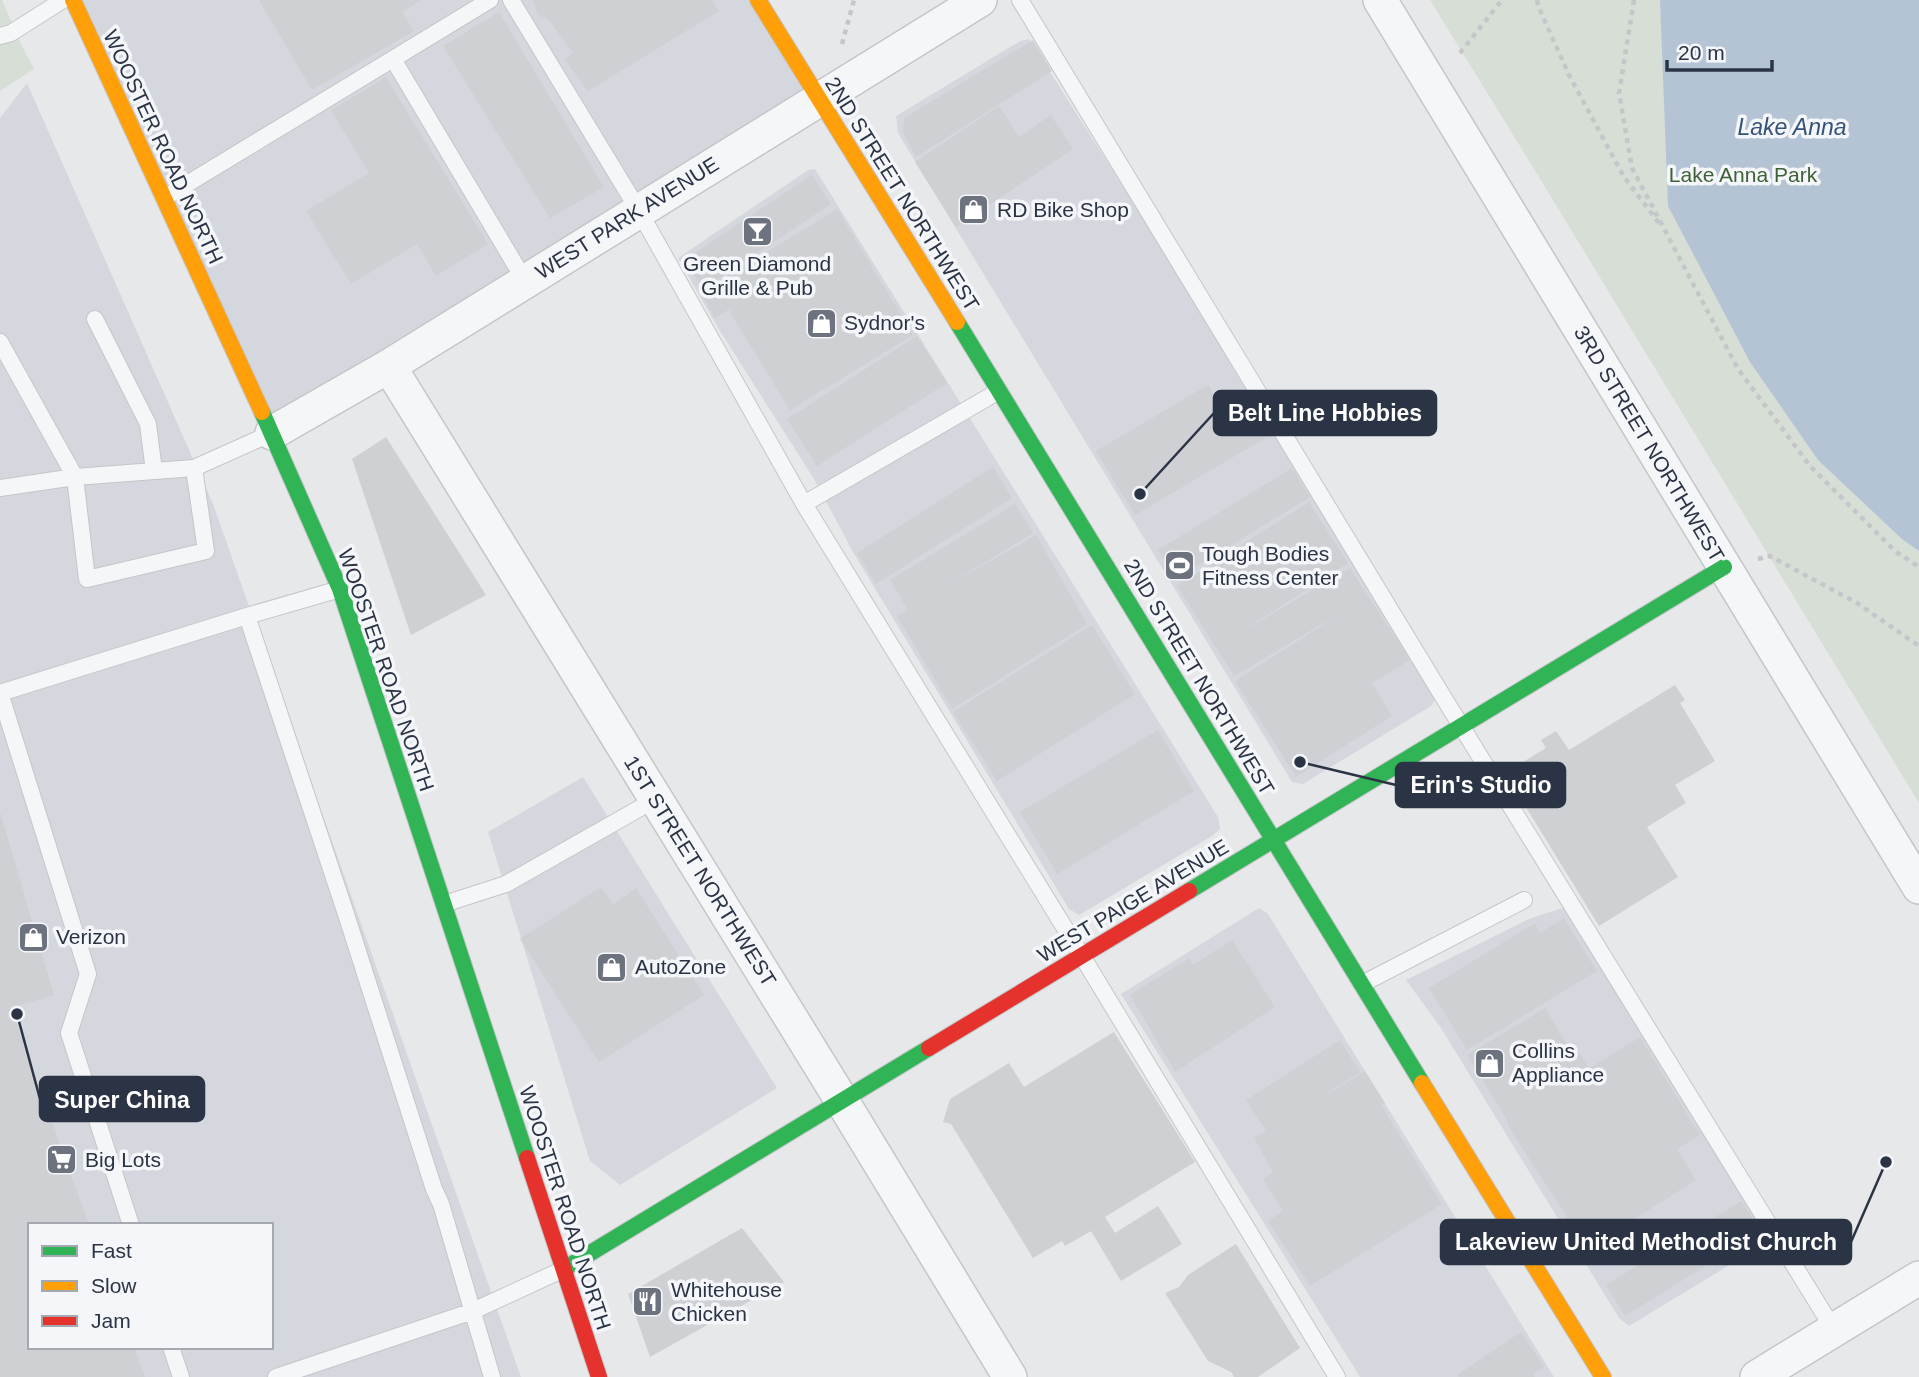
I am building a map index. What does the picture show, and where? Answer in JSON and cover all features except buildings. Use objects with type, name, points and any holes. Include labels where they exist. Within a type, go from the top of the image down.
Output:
[{"type":"street","name":"WOOSTER ROAD NORTH","points":[[73,0],[272,433],[340,589],[599,1377]]},
{"type":"street","name":"2ND STREET NORTHWEST","points":[[758,0],[1603,1377]]},
{"type":"street","name":"WEST PARK AVENUE","points":[[272,433],[389,366],[639,211],[811,86],[980,0]]},
{"type":"street","name":"3RD STREET NORTHWEST","points":[[1380,0],[1919,887]]},
{"type":"street","name":"1ST STREET NORTHWEST","points":[[389,366],[1010,1377]]},
{"type":"street","name":"WEST PAIGE AVENUE","points":[[564,1269],[1724,567]]},
{"type":"street","points":[[1756,1377],[1919,1278]]},
{"type":"lane","points":[[0,36],[11,33],[63,0]]},
{"type":"lane","points":[[164,198],[490,0]]},
{"type":"lane","points":[[511,0],[639,211],[804,503],[1336,1377]]},
{"type":"lane","points":[[1020,0],[1461,726],[1834,1330]]},
{"type":"lane","points":[[393,59],[526,281]]},
{"type":"lane","points":[[95,319],[148,424],[154,471]]},
{"type":"lane","points":[[0,342],[75,477],[88,579],[206,551],[194,468]]},
{"type":"lane","points":[[804,503],[999,391]]},
{"type":"lane","points":[[0,488],[75,477],[194,468],[272,433]]},
{"type":"lane","points":[[130,1223],[69,1033],[89,974],[0,693],[247,615],[340,589]]},
{"type":"lane","points":[[247,615],[441,1204],[492,1377]]},
{"type":"lane","points":[[444,905],[506,884],[656,799]]},
{"type":"lane","points":[[1362,984],[1524,900]]},
{"type":"lane","points":[[276,1377],[473,1311],[564,1269]]},
{"type":"lane","points":[[172,1349],[181,1377]]},
{"type":"path","points":[[811,86],[840,50],[854,0]]},
{"type":"path","points":[[1460,54],[1502,0]]},
{"type":"path","points":[[1537,0],[1570,75],[1625,177],[1667,234]]},
{"type":"path","points":[[1634,0],[1619,93],[1632,167],[1738,369],[1810,466],[1895,551],[1919,567]]},
{"type":"path","points":[[1724,567],[1770,556],[1857,603],[1919,646]]},
{"type":"shaded area","points":[[73,0],[758,0],[819,99],[272,433]]},
{"type":"shaded area","points":[[1029,39],[1263,407],[1437,697],[1431,706],[1303,784],[1292,782],[898,133],[896,116],[1020,41]]},
{"type":"shaded area","points":[[27,83],[213,504],[521,1377],[0,1377],[0,118]]},
{"type":"shaded area","points":[[815,169],[1218,817],[1220,829],[1212,836],[1079,915],[1069,909],[853,552],[814,479],[717,326],[678,258],[808,170]]},
{"type":"shaded area","points":[[583,777],[777,1088],[620,1185],[590,1161],[488,832]]},
{"type":"shaded area","points":[[1259,908],[1268,914],[1554,1377],[1360,1377],[1121,994]]},
{"type":"shaded area","points":[[1563,908],[1767,1231],[1769,1241],[1629,1326],[1619,1318],[1441,1028],[1406,980],[1531,918]]},
{"type":"green space","points":[[0,0],[34,69],[0,91]]},
{"type":"green space","name":"Lake Anna Park","points":[[1430,0],[1919,0],[1919,803],[1528,159]]},
{"type":"water","name":"Lake Anna","points":[[1660,0],[1919,0],[1919,551],[1903,540],[1818,460],[1750,362],[1668,206]]},
{"type":"traffic: fast","points":[[957,322],[1422,1083]]},
{"type":"traffic: fast","points":[[262,412],[340,589],[527,1158]]},
{"type":"traffic: fast","points":[[1189,891],[1724,567]]},
{"type":"traffic: fast","points":[[564,1269],[929,1048]]},
{"type":"traffic: slow","points":[[73,0],[262,412]]},
{"type":"traffic: slow","points":[[758,0],[957,322]]},
{"type":"traffic: slow","points":[[1422,1083],[1603,1377]]},
{"type":"traffic: jam","points":[[929,1048],[1189,891]]},
{"type":"traffic: jam","points":[[527,1158],[599,1377]]},
{"type":"place","name":"RD Bike Shop","points":[[974,210]]},
{"type":"place","name":"Green Diamond Grille & Pub","points":[[757,232]]},
{"type":"place","name":"Sydnor's","points":[[821,323]]},
{"type":"place","name":"Belt Line Hobbies","points":[[1140,494]]},
{"type":"place","name":"Tough Bodies Fitness Center","points":[[1179,566]]},
{"type":"place","name":"Erin's Studio","points":[[1300,762]]},
{"type":"place","name":"Verizon","points":[[33,937]]},
{"type":"place","name":"AutoZone","points":[[612,967]]},
{"type":"place","name":"Super China","points":[[17,1014]]},
{"type":"place","name":"Collins Appliance","points":[[1489,1063]]},
{"type":"place","name":"Big Lots","points":[[62,1160]]},
{"type":"place","name":"Lakeview United Methodist Church","points":[[1886,1162]]},
{"type":"place","name":"Whitehouse Chicken","points":[[648,1302]]}]
